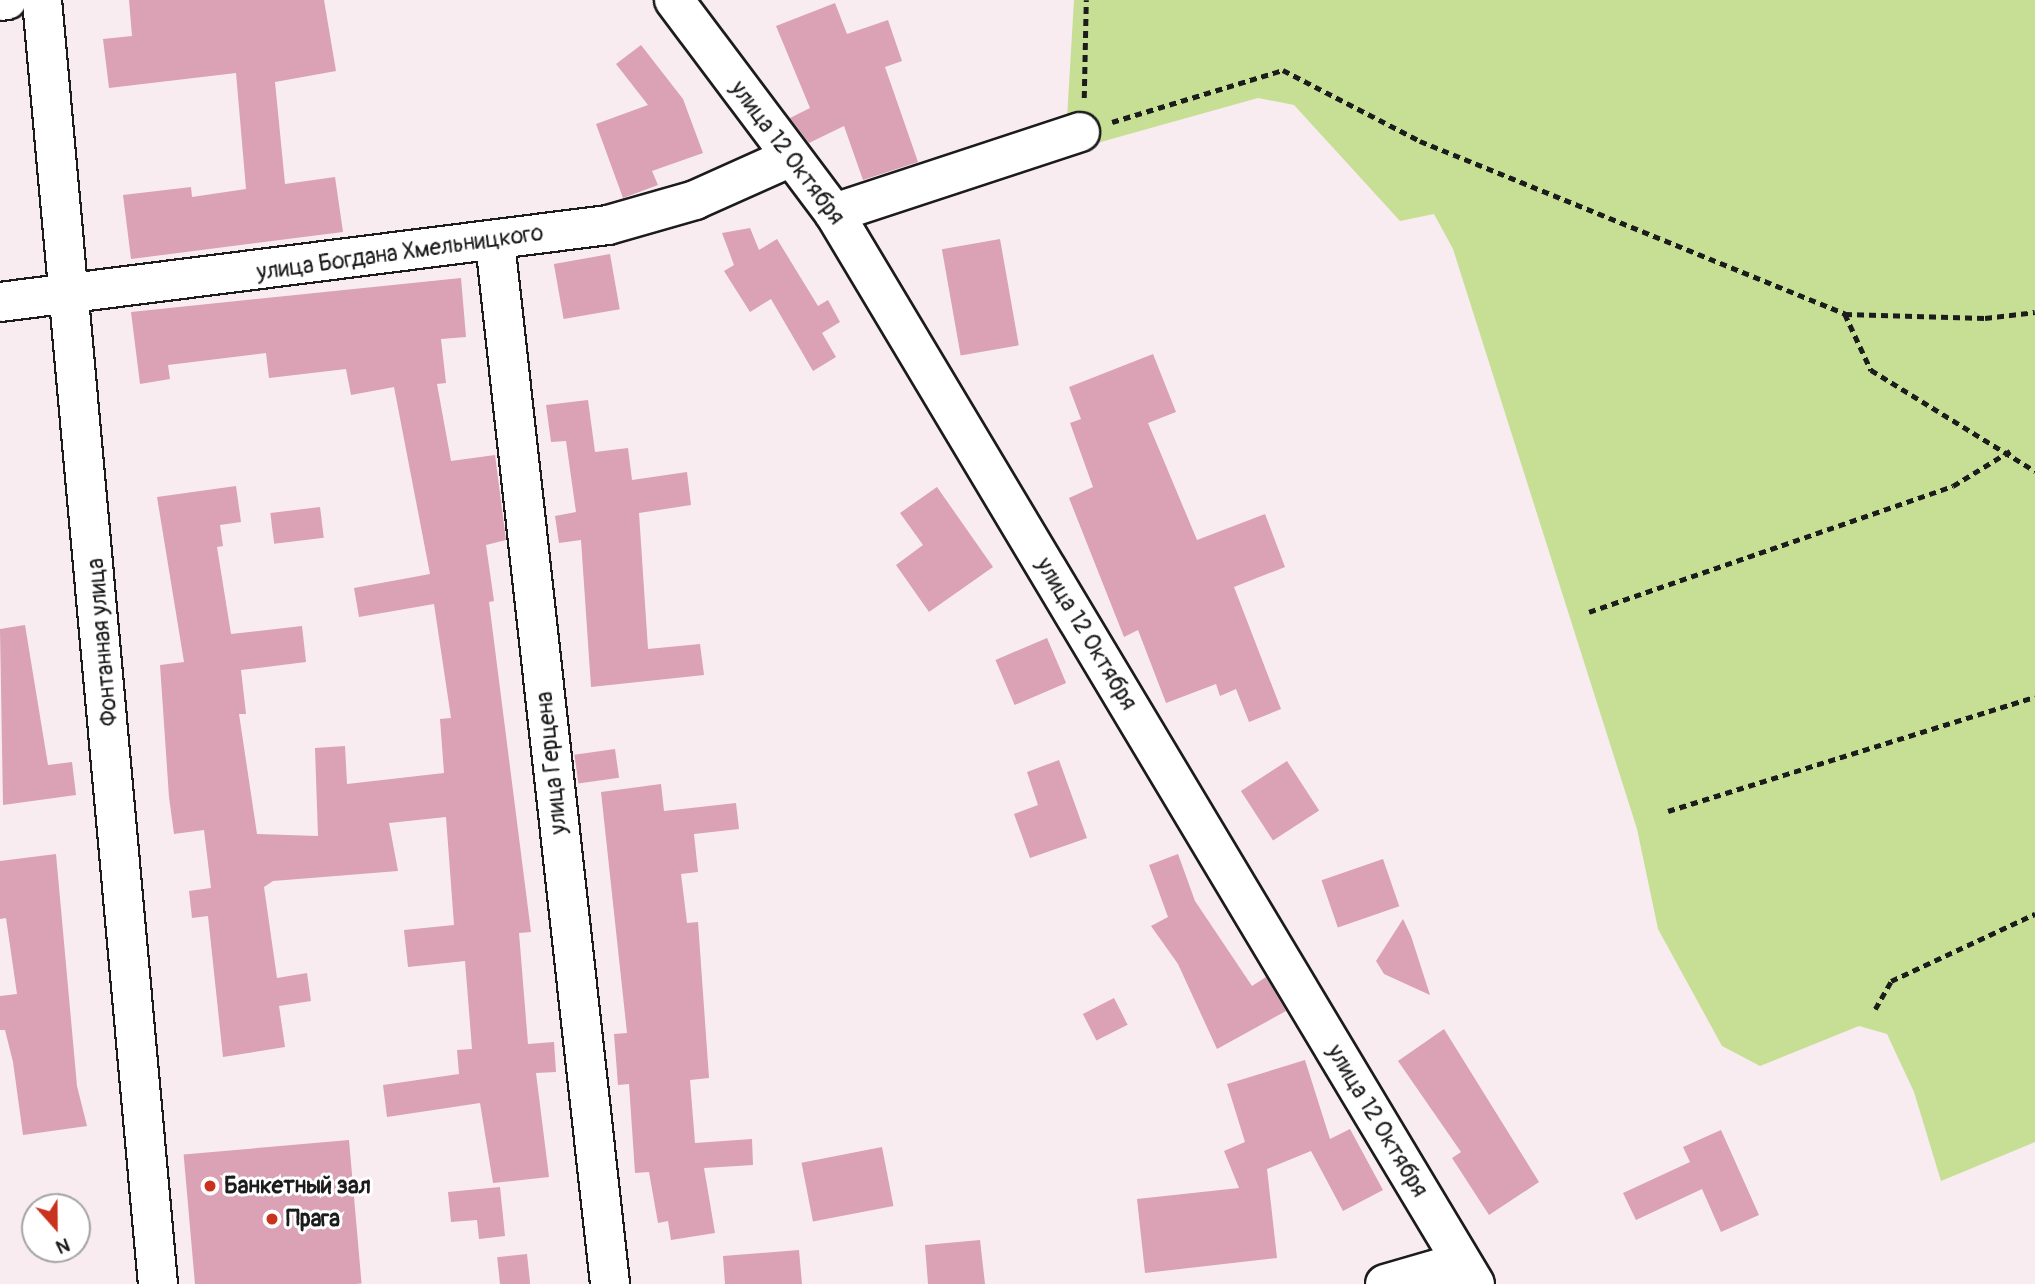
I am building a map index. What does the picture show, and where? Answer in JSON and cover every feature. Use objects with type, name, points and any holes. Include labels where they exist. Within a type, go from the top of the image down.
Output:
[{"type":"street","points":[[0,1],[7,0]]},
{"type":"street","name":"Фонтанная улица","points":[[42,0],[73,296],[158,1284]]},
{"type":"street","name":"улица 12 Октября","points":[[674,0],[789,158],[834,213],[1468,1273]]},
{"type":"street","points":[[834,213],[1080,132]]},
{"type":"street","name":"улица Богдана Хмельницкого","points":[[0,302],[73,296],[495,242],[633,218],[695,200],[789,158]]},
{"type":"street","name":"улица Герцена","points":[[495,242],[610,1284]]},
{"type":"street","points":[[1385,1284],[1468,1273]]},
{"type":"path","points":[[1086,0],[1080,132],[1283,70],[1420,141],[1845,314],[1985,318],[2035,312]]},
{"type":"path","points":[[1845,314],[1871,370],[2010,451],[2035,471]]},
{"type":"path","points":[[1589,612],[1953,486],[2010,451]]},
{"type":"path","points":[[1668,811],[2035,697]]},
{"type":"path","points":[[1875,1009],[1891,981],[2035,914]]},
{"type":"green space","points":[[1074,0],[2035,0],[2035,1142],[1941,1181],[1914,1092],[1887,1034],[1859,1026],[1760,1066],[1722,1046],[1658,929],[1637,829],[1453,249],[1434,214],[1400,221],[1294,105],[1258,98],[1065,152]]},
{"type":"building","points":[[129,0],[324,0],[336,71],[275,82],[285,184],[335,177],[343,232],[131,259],[123,195],[191,187],[192,197],[246,189],[236,73],[109,88],[103,39],[132,36]]},
{"type":"building","points":[[835,3],[847,34],[888,20],[902,61],[885,67],[918,162],[863,180],[844,126],[809,143],[790,118],[810,108],[776,26]]},
{"type":"building","points":[[641,45],[683,99],[703,153],[652,171],[658,185],[623,198],[596,124],[648,105],[616,64]]},
{"type":"building","points":[[750,228],[759,250],[777,239],[818,306],[828,300],[840,322],[822,333],[836,357],[813,371],[771,299],[750,312],[724,271],[734,265],[722,233]]},
{"type":"building","points":[[1000,239],[1019,345],[961,356],[942,249]]},
{"type":"building","points":[[610,254],[620,309],[564,319],[554,264]]},
{"type":"building","points":[[461,278],[466,337],[441,339],[446,383],[437,384],[451,461],[495,455],[506,540],[486,545],[494,601],[489,602],[531,932],[519,933],[528,1044],[554,1042],[556,1072],[536,1073],[549,1177],[493,1183],[480,1103],[387,1117],[383,1085],[459,1074],[457,1050],[472,1049],[465,961],[408,967],[404,930],[454,925],[446,817],[389,823],[398,871],[273,881],[264,887],[277,978],[307,973],[311,1001],[279,1006],[285,1047],[223,1057],[208,916],[192,918],[189,891],[211,888],[204,830],[174,834],[169,797],[160,665],[184,662],[157,497],[236,486],[241,522],[220,525],[223,546],[217,547],[231,634],[302,626],[306,662],[241,670],[246,714],[239,714],[257,834],[318,836],[315,748],[345,746],[347,784],[444,773],[440,719],[451,718],[434,604],[359,617],[354,588],[430,574],[394,387],[351,395],[346,369],[269,378],[266,353],[168,365],[170,379],[140,384],[131,312]]},
{"type":"building","points":[[1153,354],[1176,412],[1148,423],[1197,540],[1265,514],[1285,567],[1234,587],[1281,709],[1249,722],[1236,689],[1220,696],[1216,684],[1166,703],[1138,630],[1124,637],[1069,498],[1093,487],[1070,423],[1081,419],[1069,387]]},
{"type":"building","points":[[588,400],[595,452],[628,448],[632,480],[687,472],[691,505],[639,513],[648,649],[700,644],[704,675],[591,687],[581,540],[559,543],[555,516],[576,512],[566,441],[551,442],[546,405]]},
{"type":"building","points":[[937,487],[993,567],[929,612],[896,565],[923,545],[900,513]]},
{"type":"building","points":[[320,507],[324,538],[274,544],[270,513]]},
{"type":"building","points":[[25,625],[48,765],[72,762],[76,795],[3,805],[0,629]]},
{"type":"building","points":[[1047,638],[1066,683],[1015,705],[995,660]]},
{"type":"building","points":[[615,749],[619,778],[578,783],[574,755]]},
{"type":"building","points":[[1059,760],[1087,838],[1030,858],[1014,814],[1038,805],[1027,772]]},
{"type":"building","points":[[1287,761],[1319,810],[1273,840],[1241,791]]},
{"type":"building","points":[[661,784],[664,811],[736,803],[739,829],[694,834],[698,872],[681,874],[687,923],[698,922],[709,1078],[690,1080],[695,1143],[752,1139],[753,1165],[704,1168],[715,1233],[671,1240],[668,1221],[658,1223],[649,1172],[635,1173],[629,1084],[618,1085],[614,1034],[627,1033],[601,792]]},
{"type":"building","points":[[56,854],[77,1086],[87,1126],[23,1135],[13,1062],[5,1030],[0,1030],[0,996],[17,994],[6,918],[0,919],[0,861]]},
{"type":"building","points":[[1178,854],[1195,901],[1252,986],[1266,977],[1286,1011],[1217,1049],[1178,964],[1151,926],[1168,917],[1149,865]]},
{"type":"building","points":[[1383,859],[1399,906],[1338,927],[1322,880]]},
{"type":"building","points":[[1403,919],[1430,995],[1384,974],[1376,961]]},
{"type":"building","points":[[1114,998],[1128,1025],[1096,1041],[1083,1014]]},
{"type":"building","points":[[1444,1029],[1539,1182],[1489,1215],[1452,1158],[1461,1152],[1398,1061]]},
{"type":"building","points":[[1305,1060],[1330,1139],[1350,1129],[1383,1190],[1343,1211],[1311,1151],[1267,1169],[1277,1258],[1145,1273],[1137,1199],[1239,1188],[1224,1151],[1245,1142],[1227,1084]]},
{"type":"building","points":[[1721,1130],[1759,1215],[1721,1232],[1702,1189],[1636,1220],[1623,1193],[1690,1162],[1683,1147]]},
{"type":"building","name":"Прага","points":[[349,1140],[362,1283],[195,1284],[184,1154]]},
{"type":"building","points":[[882,1147],[893,1206],[813,1222],[802,1163]]},
{"type":"building","points":[[500,1187],[505,1236],[479,1239],[477,1220],[451,1222],[448,1192]]},
{"type":"building","points":[[980,1240],[985,1284],[928,1284],[925,1245]]},
{"type":"building","points":[[799,1250],[802,1284],[725,1284],[723,1256]]},
{"type":"building","points":[[527,1254],[530,1284],[500,1284],[497,1257]]},
{"type":"place","name":"Банкетный зал","points":[[210,1186]]},
{"type":"place","name":"Прага","points":[[272,1219]]}]
